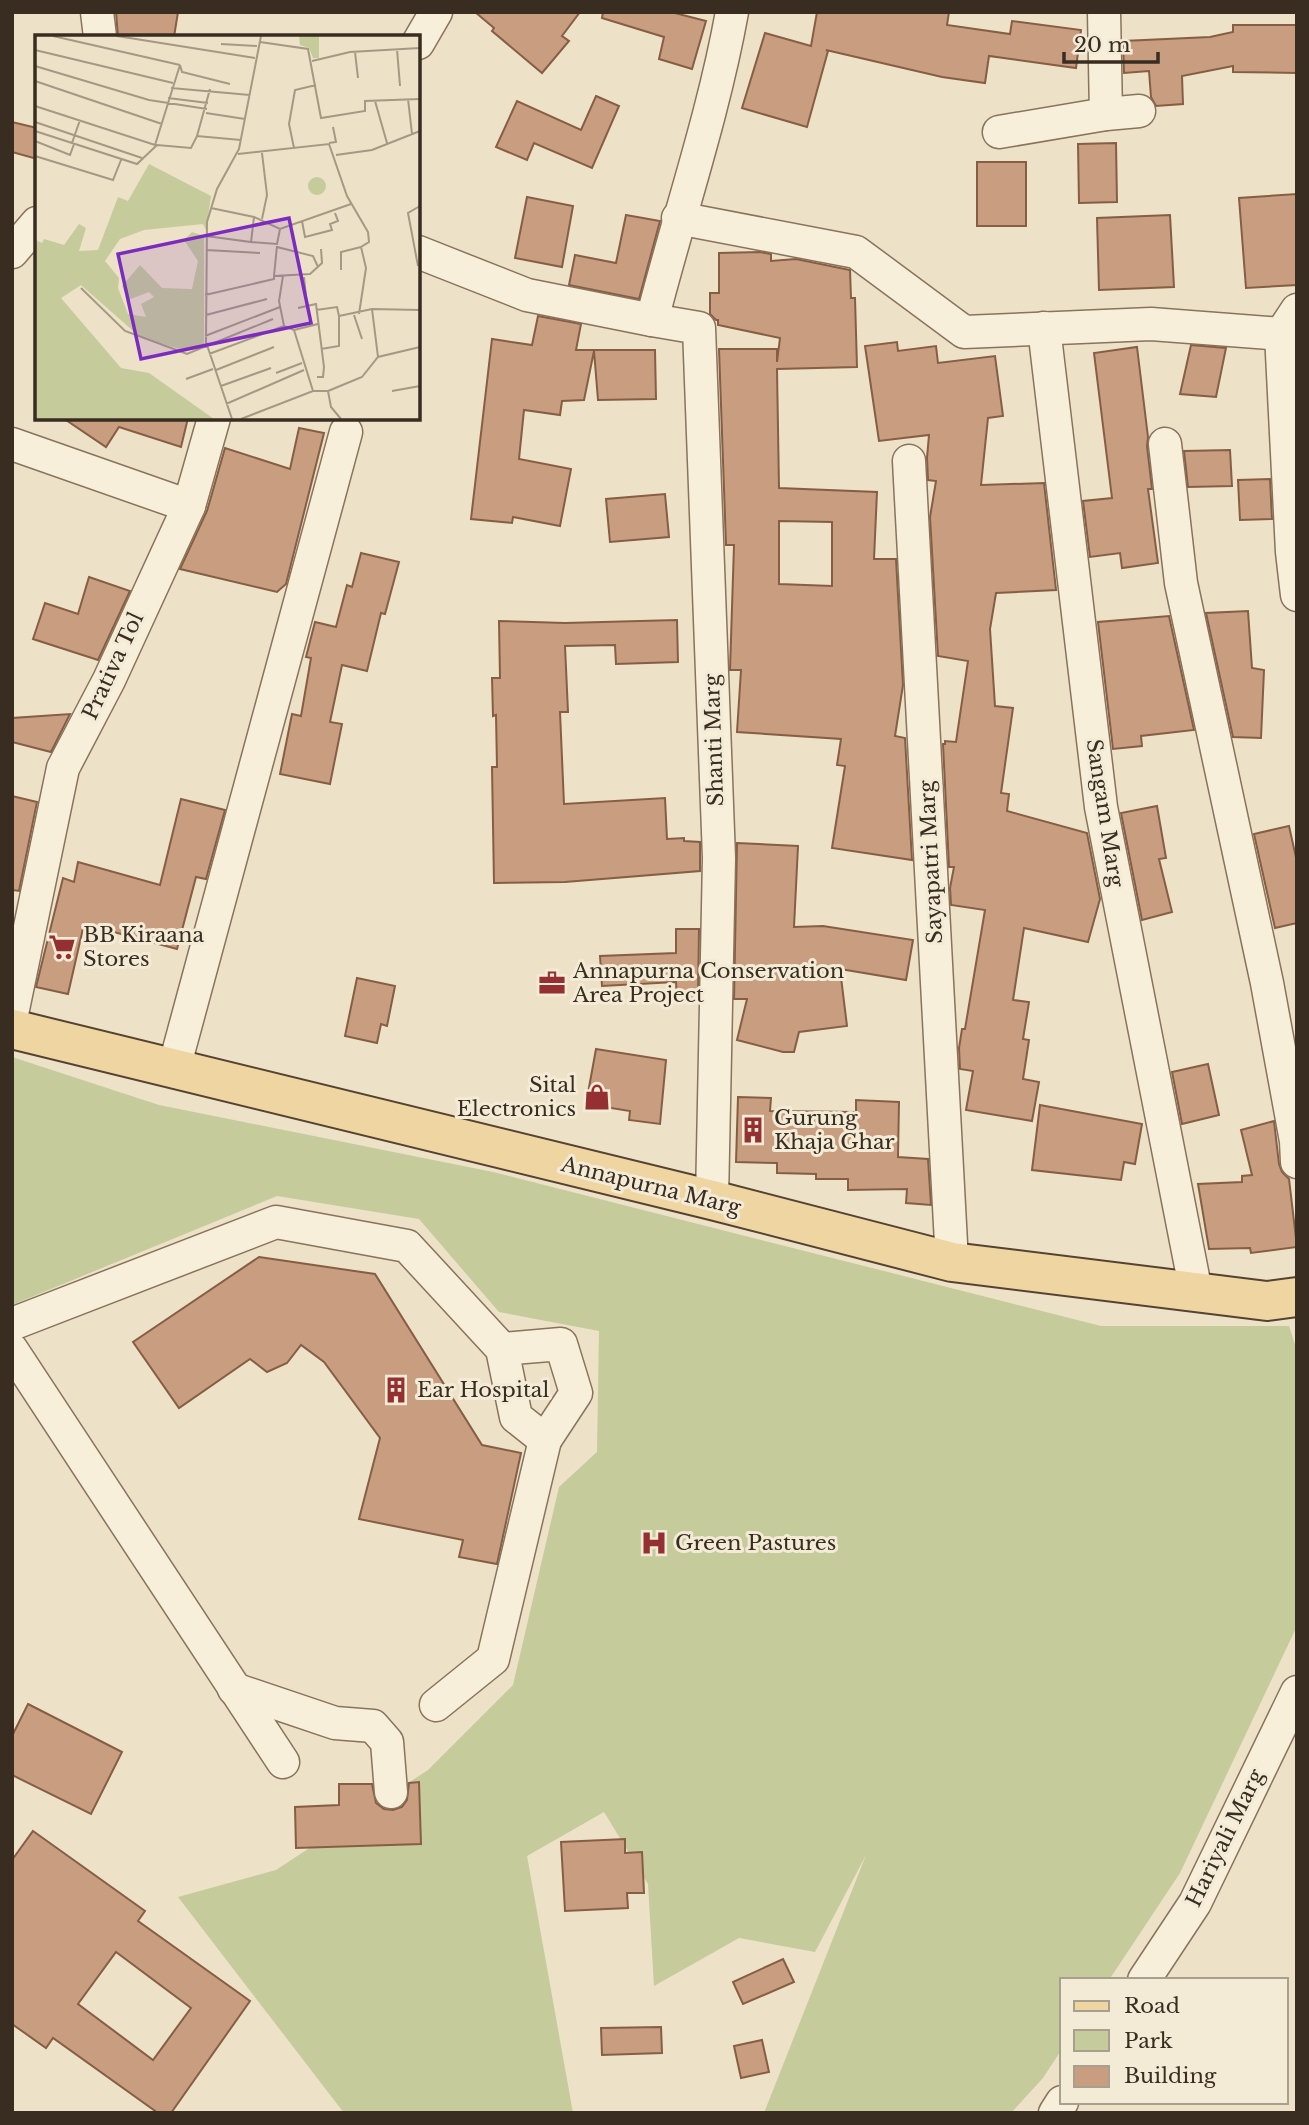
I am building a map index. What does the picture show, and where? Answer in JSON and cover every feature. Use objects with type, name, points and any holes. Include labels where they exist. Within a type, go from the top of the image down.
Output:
[{"type":"main road","name":"Annapurna Marg","points":[[12,1029],[712,1200],[952,1262],[1267,1301],[1296,1295]]},
{"type":"street","points":[[97,12],[100,35]]},
{"type":"street","points":[[420,40],[436,12]]},
{"type":"street","points":[[420,253],[527,295],[652,320],[678,218],[720,76],[732,12]]},
{"type":"street","points":[[1104,12],[1106,114]]},
{"type":"street","points":[[999,132],[1139,111]]},
{"type":"street","points":[[678,218],[856,252],[964,332],[1151,324],[1289,322],[1292,552],[1297,595]]},
{"type":"street","points":[[12,252],[35,225]]},
{"type":"street","name":"Shanti Marg","points":[[652,320],[699,328],[719,858],[712,1200]]},
{"type":"street","name":"Sangam Marg","points":[[1044,328],[1101,807],[1196,1292]]},
{"type":"street","name":"Prativa Tol","points":[[12,1014],[63,768],[109,680],[136,616],[189,506],[213,420]]},
{"type":"street","points":[[174,1068],[346,432]]},
{"type":"street","points":[[12,444],[189,506]]},
{"type":"street","points":[[1165,444],[1181,583],[1266,983],[1296,1142],[1297,1162]]},
{"type":"street","name":"Sayapatri Marg","points":[[909,461],[952,1262]]},
{"type":"street","points":[[12,1324],[276,1222],[407,1246],[502,1349],[516,1417],[545,1440]]},
{"type":"street","points":[[436,1705],[494,1659],[545,1440],[576,1393],[561,1344],[502,1349]]},
{"type":"street","points":[[12,1350],[282,1762]]},
{"type":"street","points":[[234,1689],[335,1723],[373,1726],[387,1742],[391,1792]]},
{"type":"street","name":"Hariyali Marg","points":[[1145,1978],[1195,1903],[1297,1692]]},
{"type":"green space","name":"Green Pastures","points":[[12,1057],[159,1105],[493,1172],[1101,1326],[1289,1326],[1297,1351],[1297,1626],[1180,1873],[1110,1978],[1060,1978],[1060,2052],[1043,2078],[1011,2113],[764,2113],[866,1855],[815,1952],[739,1938],[654,1986],[648,1884],[604,1812],[527,1856],[573,2113],[344,2113],[178,1897],[276,1870],[428,1770],[513,1685],[559,1487],[597,1452],[599,1331],[499,1312],[419,1219],[277,1196],[12,1305]]},
{"type":"building","points":[[116,12],[178,12],[174,35],[118,35]]},
{"type":"building","points":[[475,12],[580,12],[562,36],[569,41],[542,73],[492,31],[494,28]]},
{"type":"building","points":[[603,12],[671,12],[706,21],[692,69],[659,59],[664,37],[602,18]]},
{"type":"building","points":[[817,12],[949,12],[947,25],[1010,34],[1012,21],[1081,30],[1076,68],[989,56],[985,83],[942,77],[826,50],[828,51],[807,127],[742,108],[765,33],[811,46]]},
{"type":"building","points":[[1233,25],[1297,25],[1297,73],[1233,72],[1233,66],[1182,76],[1183,104],[1156,106],[1151,97],[1149,71],[1124,73],[1123,41],[1210,37],[1233,32]]},
{"type":"building","points":[[596,96],[619,106],[592,168],[534,143],[527,160],[496,147],[517,101],[581,130]]},
{"type":"building","points":[[12,122],[35,128],[35,158],[12,152]]},
{"type":"building","points":[[1116,143],[1117,202],[1079,203],[1078,144]]},
{"type":"building","points":[[977,162],[1026,162],[1026,226],[977,226]]},
{"type":"building","points":[[1297,194],[1297,285],[1246,288],[1239,198]]},
{"type":"building","points":[[527,197],[573,206],[562,267],[515,258]]},
{"type":"building","points":[[626,215],[660,221],[639,299],[569,285],[575,255],[616,263]]},
{"type":"building","points":[[1170,215],[1174,287],[1099,290],[1097,218]]},
{"type":"building","points":[[760,252],[771,254],[771,261],[796,259],[850,270],[851,298],[855,298],[857,367],[777,369],[779,488],[877,492],[874,559],[896,559],[903,685],[895,736],[905,738],[912,860],[832,848],[845,766],[837,765],[841,739],[737,732],[741,670],[730,670],[734,545],[726,545],[719,349],[777,349],[777,362],[780,338],[718,325],[718,320],[710,314],[710,293],[719,293],[719,253]],"holes":[[[779,521],[832,522],[832,586],[779,584]]]},
{"type":"building","points":[[538,316],[581,324],[576,350],[655,350],[656,399],[598,400],[594,351],[584,400],[562,401],[560,415],[524,410],[519,459],[571,469],[560,526],[513,517],[512,523],[471,519],[492,339],[532,345]]},
{"type":"building","points":[[897,342],[898,351],[936,346],[938,363],[995,356],[1003,416],[988,418],[981,485],[1044,483],[1056,590],[996,593],[990,629],[995,706],[1013,708],[1001,793],[1009,794],[1007,811],[1087,833],[1100,899],[1088,942],[1024,928],[1013,1000],[1029,1002],[1023,1039],[1029,1040],[1023,1079],[1039,1082],[1032,1121],[966,1110],[973,1071],[960,1069],[959,1048],[962,1029],[965,1029],[985,910],[951,905],[950,888],[954,867],[949,867],[943,744],[945,741],[956,742],[968,661],[938,656],[930,517],[936,481],[928,480],[929,435],[879,441],[865,346]]},
{"type":"building","points":[[1191,345],[1226,348],[1216,397],[1180,394]]},
{"type":"building","points":[[1137,347],[1148,437],[1152,489],[1148,489],[1158,563],[1122,568],[1120,553],[1090,557],[1083,501],[1112,498],[1094,353]]},
{"type":"building","points":[[66,420],[188,420],[181,447],[119,427],[106,447]]},
{"type":"building","points":[[299,428],[324,433],[286,584],[277,592],[180,569],[207,511],[225,448],[290,469]]},
{"type":"building","points":[[1230,450],[1232,486],[1188,487],[1184,451]]},
{"type":"building","points":[[1270,479],[1272,519],[1240,520],[1238,480]]},
{"type":"building","points":[[665,494],[669,537],[610,542],[606,499]]},
{"type":"building","points":[[361,553],[399,562],[385,614],[381,613],[367,671],[342,665],[330,722],[342,724],[330,784],[280,774],[292,714],[301,716],[311,658],[306,657],[315,622],[336,627],[347,585],[352,587]]},
{"type":"building","points":[[89,577],[130,591],[98,660],[33,639],[45,603],[78,614]]},
{"type":"building","points":[[1248,611],[1252,668],[1264,670],[1261,738],[1233,737],[1206,613]]},
{"type":"building","points":[[1169,616],[1194,730],[1141,736],[1142,746],[1113,749],[1098,622]]},
{"type":"building","points":[[677,620],[678,662],[616,664],[615,645],[565,646],[568,712],[560,712],[564,804],[665,798],[667,839],[684,838],[684,841],[700,842],[700,871],[565,882],[494,883],[492,767],[497,767],[492,678],[500,678],[499,621],[565,623]]},
{"type":"building","points":[[70,714],[51,752],[12,742],[12,718]]},
{"type":"building","points":[[12,796],[37,802],[19,891],[12,890]]},
{"type":"building","points":[[181,799],[225,810],[206,879],[196,877],[177,949],[84,924],[68,994],[36,987],[63,878],[74,882],[78,862],[160,885]]},
{"type":"building","points":[[1157,806],[1166,858],[1159,859],[1172,912],[1142,920],[1121,813]]},
{"type":"building","points":[[1289,826],[1297,862],[1297,923],[1275,928],[1254,834]]},
{"type":"building","points":[[737,843],[798,846],[794,927],[823,926],[913,940],[906,980],[840,969],[847,1026],[799,1032],[794,1052],[783,1052],[737,1040],[747,999],[734,999]]},
{"type":"building","points":[[676,929],[699,929],[698,1000],[677,1000],[676,982],[602,986],[600,956],[676,953]]},
{"type":"building","points":[[357,978],[395,986],[387,1026],[381,1024],[377,1043],[345,1036]]},
{"type":"building","points":[[596,1049],[666,1060],[660,1124],[629,1120],[630,1111],[586,1104]]},
{"type":"building","points":[[1208,1064],[1219,1115],[1182,1124],[1172,1072]]},
{"type":"building","points":[[738,1097],[771,1098],[770,1111],[856,1112],[856,1100],[899,1102],[898,1157],[928,1159],[931,1205],[906,1203],[907,1189],[848,1190],[848,1179],[816,1179],[816,1174],[777,1173],[777,1163],[736,1162]]},
{"type":"building","points":[[1040,1105],[1142,1124],[1135,1164],[1124,1162],[1121,1180],[1032,1170]]},
{"type":"building","points":[[1274,1121],[1279,1164],[1289,1179],[1297,1247],[1251,1253],[1250,1248],[1209,1249],[1198,1184],[1242,1182],[1242,1176],[1252,1175],[1241,1130]]},
{"type":"building","name":"Ear Hospital","points":[[259,1257],[375,1274],[482,1445],[521,1453],[497,1564],[459,1557],[463,1540],[359,1519],[380,1438],[324,1362],[301,1345],[287,1363],[267,1372],[250,1359],[179,1408],[133,1342]]},
{"type":"building","points":[[28,1704],[122,1752],[91,1814],[12,1775],[12,1736]]},
{"type":"building","points":[[419,1782],[421,1844],[296,1848],[295,1807],[339,1805],[339,1784],[372,1784],[376,1803],[384,1809],[393,1810],[402,1807],[407,1800],[409,1783]]},
{"type":"building","points":[[33,1831],[145,1911],[138,1921],[250,2001],[171,2113],[158,2113],[53,2038],[46,2048],[12,2024],[12,1860]],"holes":[[[116,1952],[191,2008],[153,2060],[78,2004]]]},
{"type":"building","points":[[625,1839],[625,1853],[642,1852],[644,1893],[627,1893],[628,1908],[565,1911],[561,1842]]},
{"type":"building","points":[[783,1959],[794,1982],[743,2004],[733,1982]]},
{"type":"building","points":[[661,2027],[662,2053],[602,2055],[601,2028]]},
{"type":"building","points":[[762,2040],[769,2072],[741,2078],[734,2046]]},
{"type":"place","name":"BB Kiraana Stores","points":[[62,947]]},
{"type":"place","name":"Annapurna Conservation Area Project","points":[[552,983]]},
{"type":"place","name":"Sital Electronics","points":[[597,1097]]},
{"type":"place","name":"Gurung Khaja Ghar","points":[[753,1130]]},
{"type":"place","name":"Ear Hospital","points":[[396,1390]]},
{"type":"place","name":"Green Pastures","points":[[654,1543]]}]
